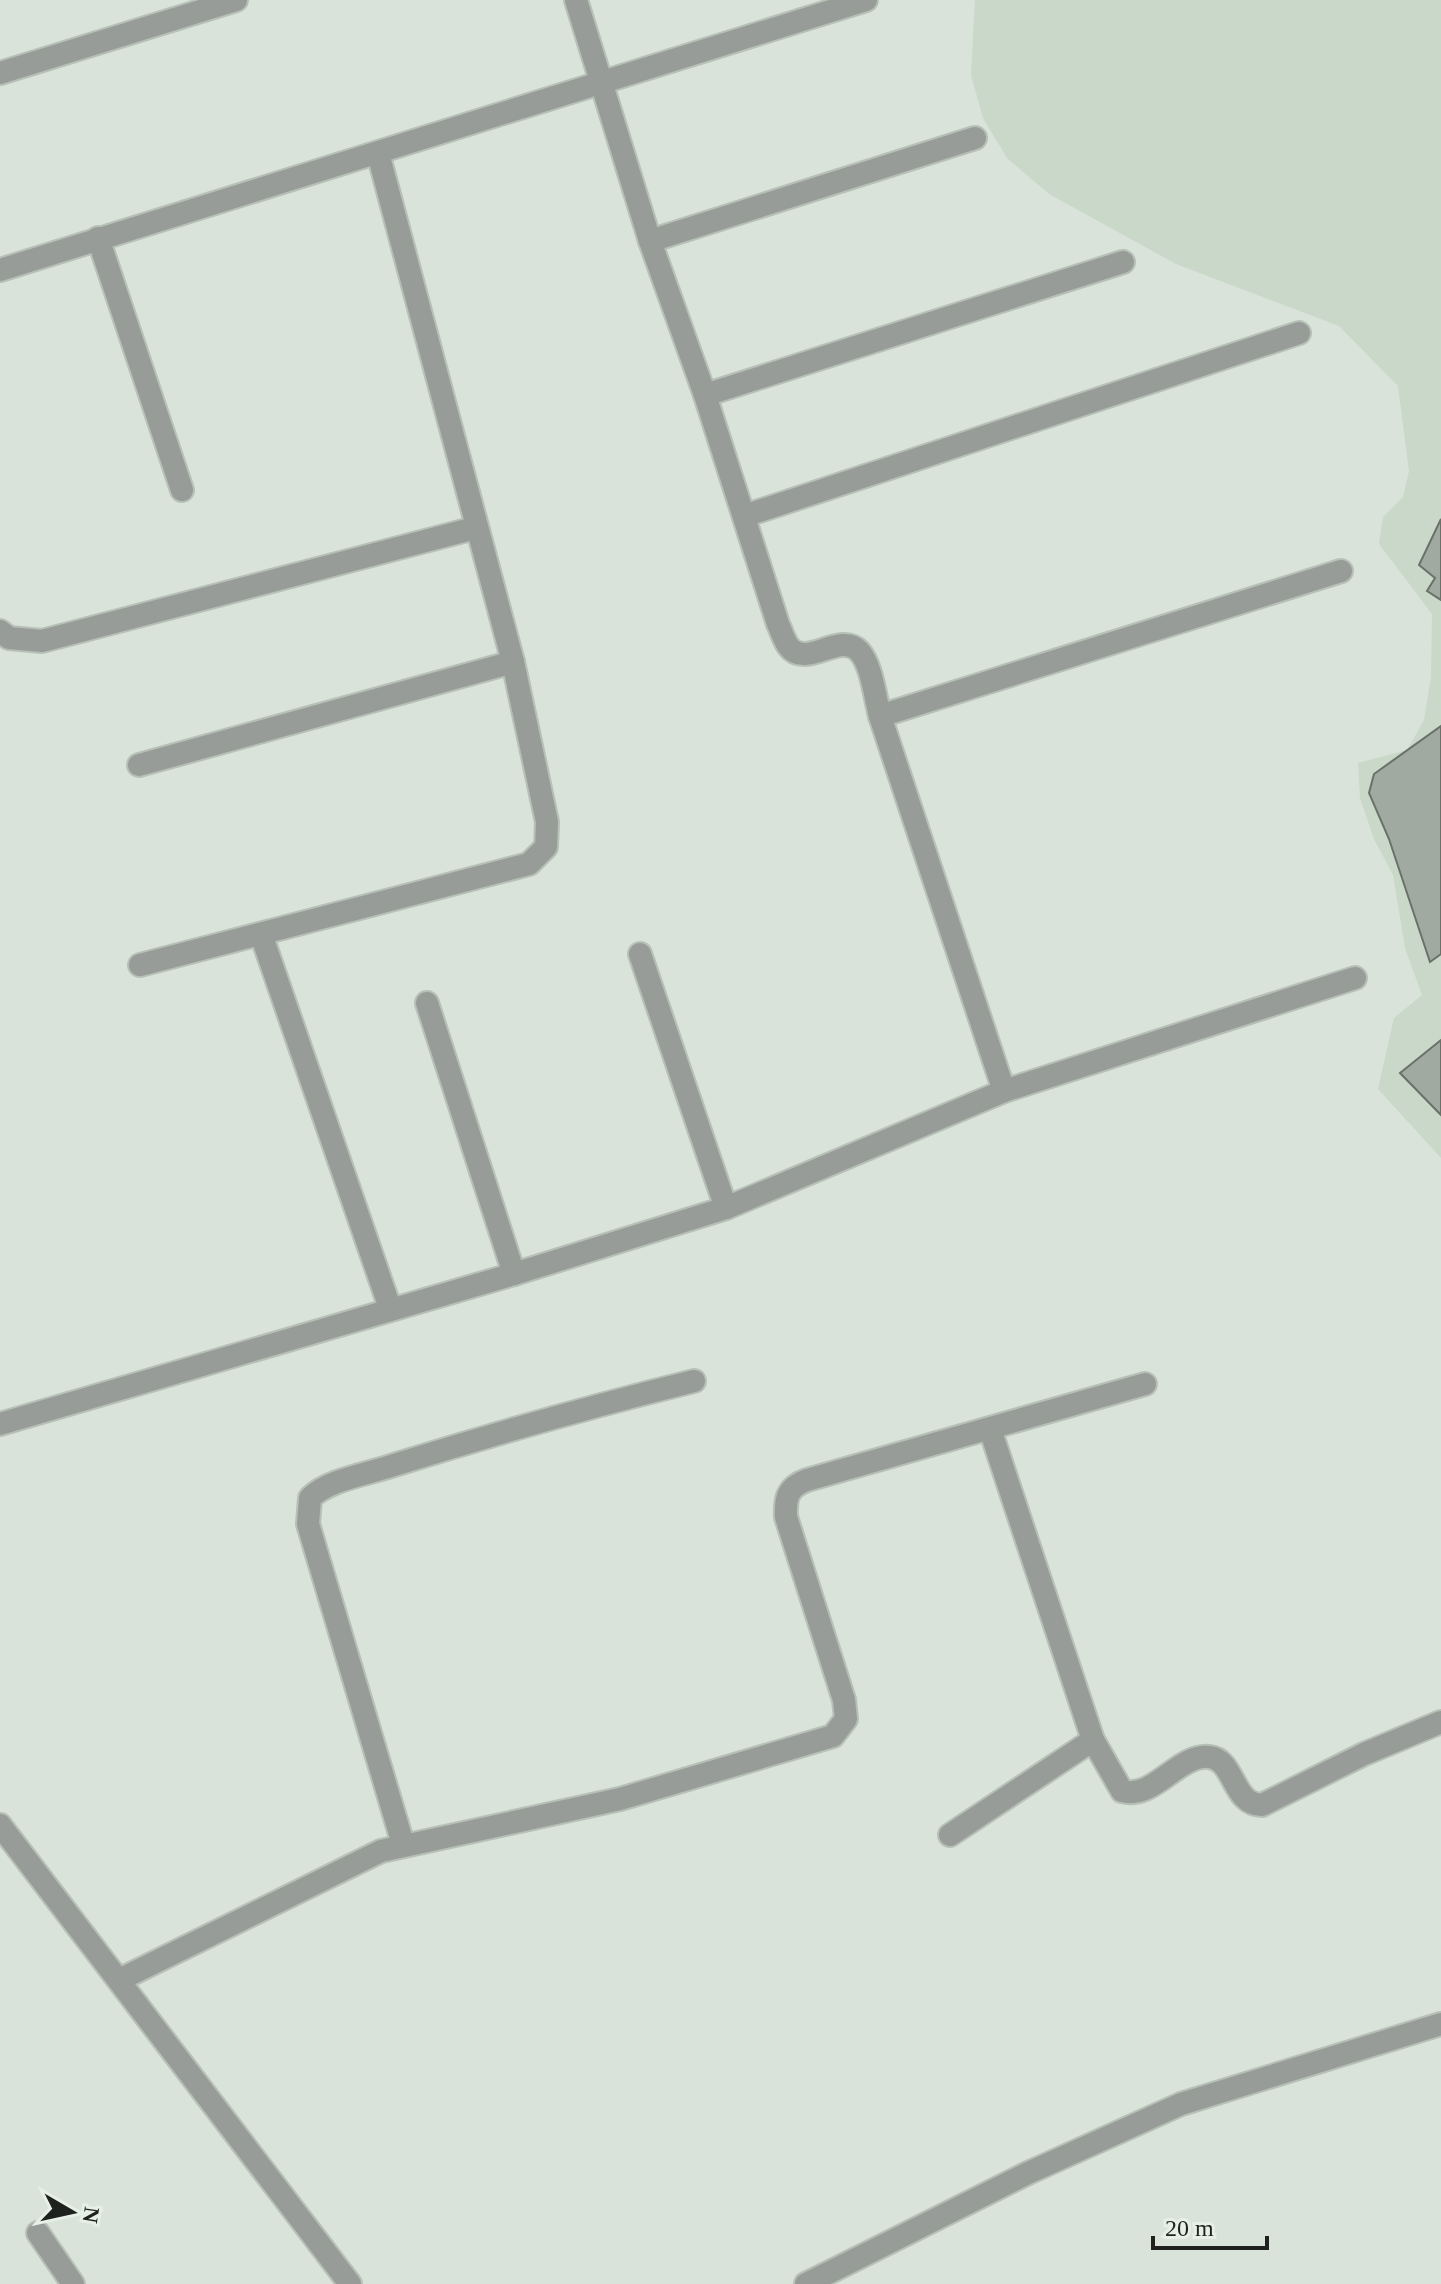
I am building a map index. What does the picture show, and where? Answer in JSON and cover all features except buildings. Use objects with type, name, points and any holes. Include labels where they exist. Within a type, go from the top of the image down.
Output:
[{"type":"street","points":[[0,73],[236,0]]},
{"type":"street","points":[[576,0],[650,241],[789,648],[800,654],[852,646],[865,660],[880,716],[1004,1091]]},
{"type":"street","points":[[0,270],[866,0]]},
{"type":"street","points":[[650,241],[975,138]]},
{"type":"street","points":[[140,965],[529,864],[542,855],[547,822],[513,662],[378,153]]},
{"type":"street","points":[[98,238],[182,490]]},
{"type":"street","points":[[705,395],[1123,262]]},
{"type":"street","points":[[744,516],[1299,333]]},
{"type":"street","points":[[0,631],[9,638],[42,641],[475,528]]},
{"type":"street","points":[[880,716],[1341,571]]},
{"type":"street","points":[[139,765],[513,662]]},
{"type":"street","points":[[261,934],[390,1308]]},
{"type":"street","points":[[640,954],[726,1208]]},
{"type":"street","points":[[0,1424],[514,1274],[726,1208],[1004,1091],[1355,978]]},
{"type":"street","points":[[427,1003],[514,1274]]},
{"type":"street","points":[[403,1844],[308,1524],[310,1498],[331,1486],[557,1415],[694,1381]]},
{"type":"street","points":[[119,1980],[353,1863],[403,1844],[620,1799],[833,1736],[846,1719],[844,1700],[786,1517],[785,1501],[790,1490],[807,1480],[1145,1384]]},
{"type":"street","points":[[990,1429],[1093,1740],[1122,1791],[1138,1792],[1199,1758],[1213,1757],[1220,1762],[1244,1799],[1262,1805],[1364,1754],[1441,1722]]},
{"type":"street","points":[[950,1835],[1093,1740]]},
{"type":"street","points":[[0,1825],[350,2284]]},
{"type":"street","points":[[806,2284],[1028,2173],[1181,2104],[1441,2024]]},
{"type":"street","points":[[38,2233],[73,2284]]},
{"type":"shaded area","points":[[975,0],[1441,0],[1441,1158],[1378,1089],[1394,1018],[1422,995],[1405,948],[1393,875],[1374,839],[1360,798],[1358,763],[1407,750],[1424,720],[1431,677],[1432,614],[1379,544],[1383,517],[1403,497],[1409,471],[1398,386],[1339,326],[1176,264],[1049,194],[1007,158],[983,118],[971,75]]}]
